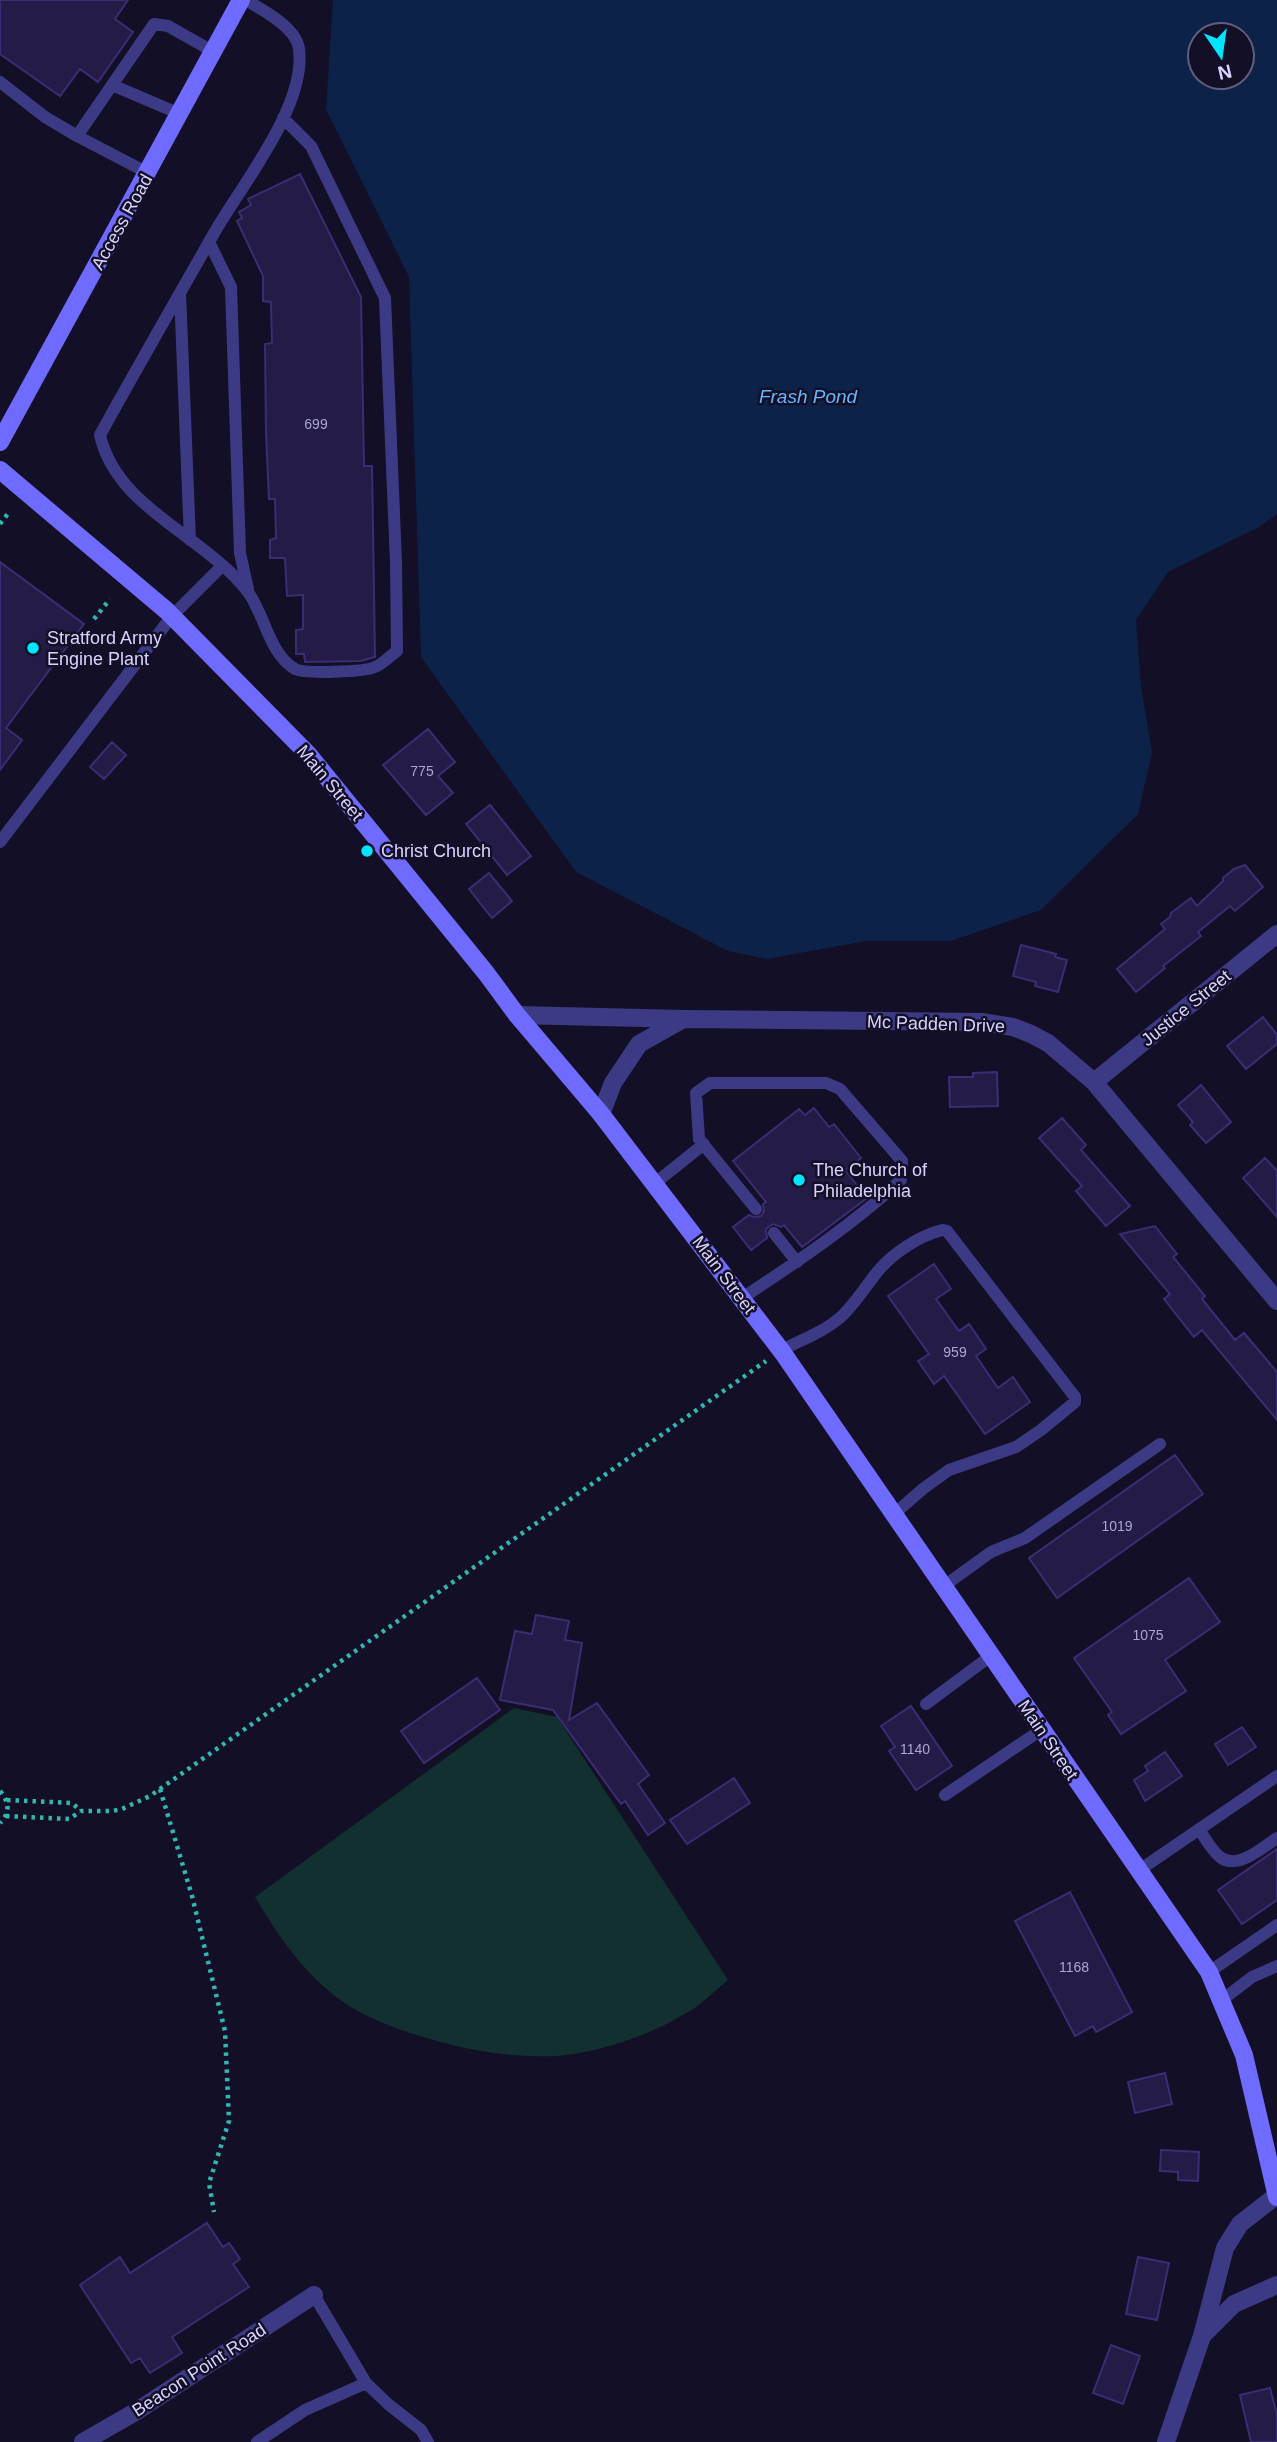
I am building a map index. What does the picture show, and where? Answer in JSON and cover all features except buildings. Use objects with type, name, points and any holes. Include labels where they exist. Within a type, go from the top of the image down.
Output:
[{"type":"main road","name":"Access Road","points":[[0,442],[243,0]]},
{"type":"main road","name":"Main Street","points":[[0,470],[172,617],[308,754],[517,1015],[601,1114],[781,1350],[1209,1972],[1244,2055],[1271,2151],[1277,2196]]},
{"type":"street","name":"Justice Street","points":[[1094,1082],[1277,934]]},
{"type":"street","name":"Mc Padden Drive","points":[[517,1015],[982,1022],[1013,1027],[1048,1044],[1094,1082],[1277,1301]]},
{"type":"street","name":"Mc Padden Drive","points":[[601,1114],[613,1083],[639,1044],[684,1019]]},
{"type":"street","points":[[1166,2442],[1202,2336],[1221,2260],[1230,2238],[1240,2224],[1277,2196]]},
{"type":"street","points":[[1202,2336],[1234,2304],[1277,2286]]},
{"type":"street","name":"Beacon Point Road","points":[[83,2442],[137,2411],[314,2295]]},
{"type":"lane","points":[[243,0],[271,15],[296,38],[299,44],[296,84],[284,118],[258,166],[227,211],[100,435],[104,454],[123,484],[234,576],[256,603],[270,638],[282,656],[296,669],[324,672],[374,668],[397,651],[385,298],[311,146],[284,118]]},
{"type":"lane","points":[[78,136],[154,24],[168,26],[214,52]]},
{"type":"lane","points":[[0,82],[45,117],[148,173]]},
{"type":"lane","points":[[112,85],[180,114]]},
{"type":"lane","points":[[209,242],[232,287],[240,554],[249,596]]},
{"type":"lane","points":[[180,292],[190,540]]},
{"type":"lane","points":[[0,842],[172,617],[222,566]]},
{"type":"lane","points":[[742,1298],[797,1262],[874,1205],[901,1180],[902,1161],[840,1089],[826,1083],[710,1083],[696,1093],[699,1139],[756,1209]]},
{"type":"lane","points":[[654,1184],[704,1144]]},
{"type":"lane","points":[[781,1350],[820,1332],[842,1316],[879,1269],[907,1246],[942,1230],[947,1231],[1075,1398],[1074,1402],[1041,1430],[1016,1447],[949,1470],[894,1514]]},
{"type":"lane","points":[[774,1233],[797,1262]]},
{"type":"lane","points":[[944,1586],[991,1552],[1025,1538],[1160,1444]]},
{"type":"lane","points":[[926,1704],[992,1655]]},
{"type":"lane","points":[[945,1795],[1041,1730]]},
{"type":"lane","points":[[1138,1871],[1277,1776]]},
{"type":"lane","points":[[1199,1829],[1221,1858],[1229,1862],[1243,1859],[1277,1838]]},
{"type":"lane","points":[[1209,1972],[1277,1925]]},
{"type":"lane","points":[[1222,2000],[1252,1977],[1277,1966]]},
{"type":"lane","points":[[314,2295],[366,2383],[421,2430],[428,2442]]},
{"type":"lane","points":[[257,2442],[305,2410],[366,2383]]},
{"type":"path","points":[[0,524],[10,511]]},
{"type":"path","points":[[94,619],[110,599]]},
{"type":"path","points":[[6,1816],[69,1819],[81,1811],[122,1809],[160,1789],[781,1350]]},
{"type":"path","points":[[160,1789],[192,1896],[225,2031],[229,2121],[209,2183],[214,2211]]},
{"type":"path","points":[[0,1791],[7,1800],[6,1816],[0,1823]]},
{"type":"path","points":[[7,1800],[72,1803],[81,1811]]},
{"type":"green space","points":[[514,1708],[557,1717],[728,1980],[696,2007],[665,2025],[592,2051],[556,2056],[493,2053],[430,2039],[374,2019],[343,2002],[316,1980],[283,1940],[255,1897]]},
{"type":"water","name":"Frash Pond","points":[[333,0],[1277,0],[1277,514],[1259,527],[1168,572],[1136,620],[1141,686],[1152,753],[1138,814],[1041,910],[951,941],[866,941],[767,959],[728,951],[576,872],[421,657],[409,277],[326,109]]},
{"type":"place","name":"Stratford Army Engine Plant","points":[[33,648]]},
{"type":"place","name":"Christ Church","points":[[367,851]]},
{"type":"place","name":"The Church of Philadelphia","points":[[799,1180]]}]
